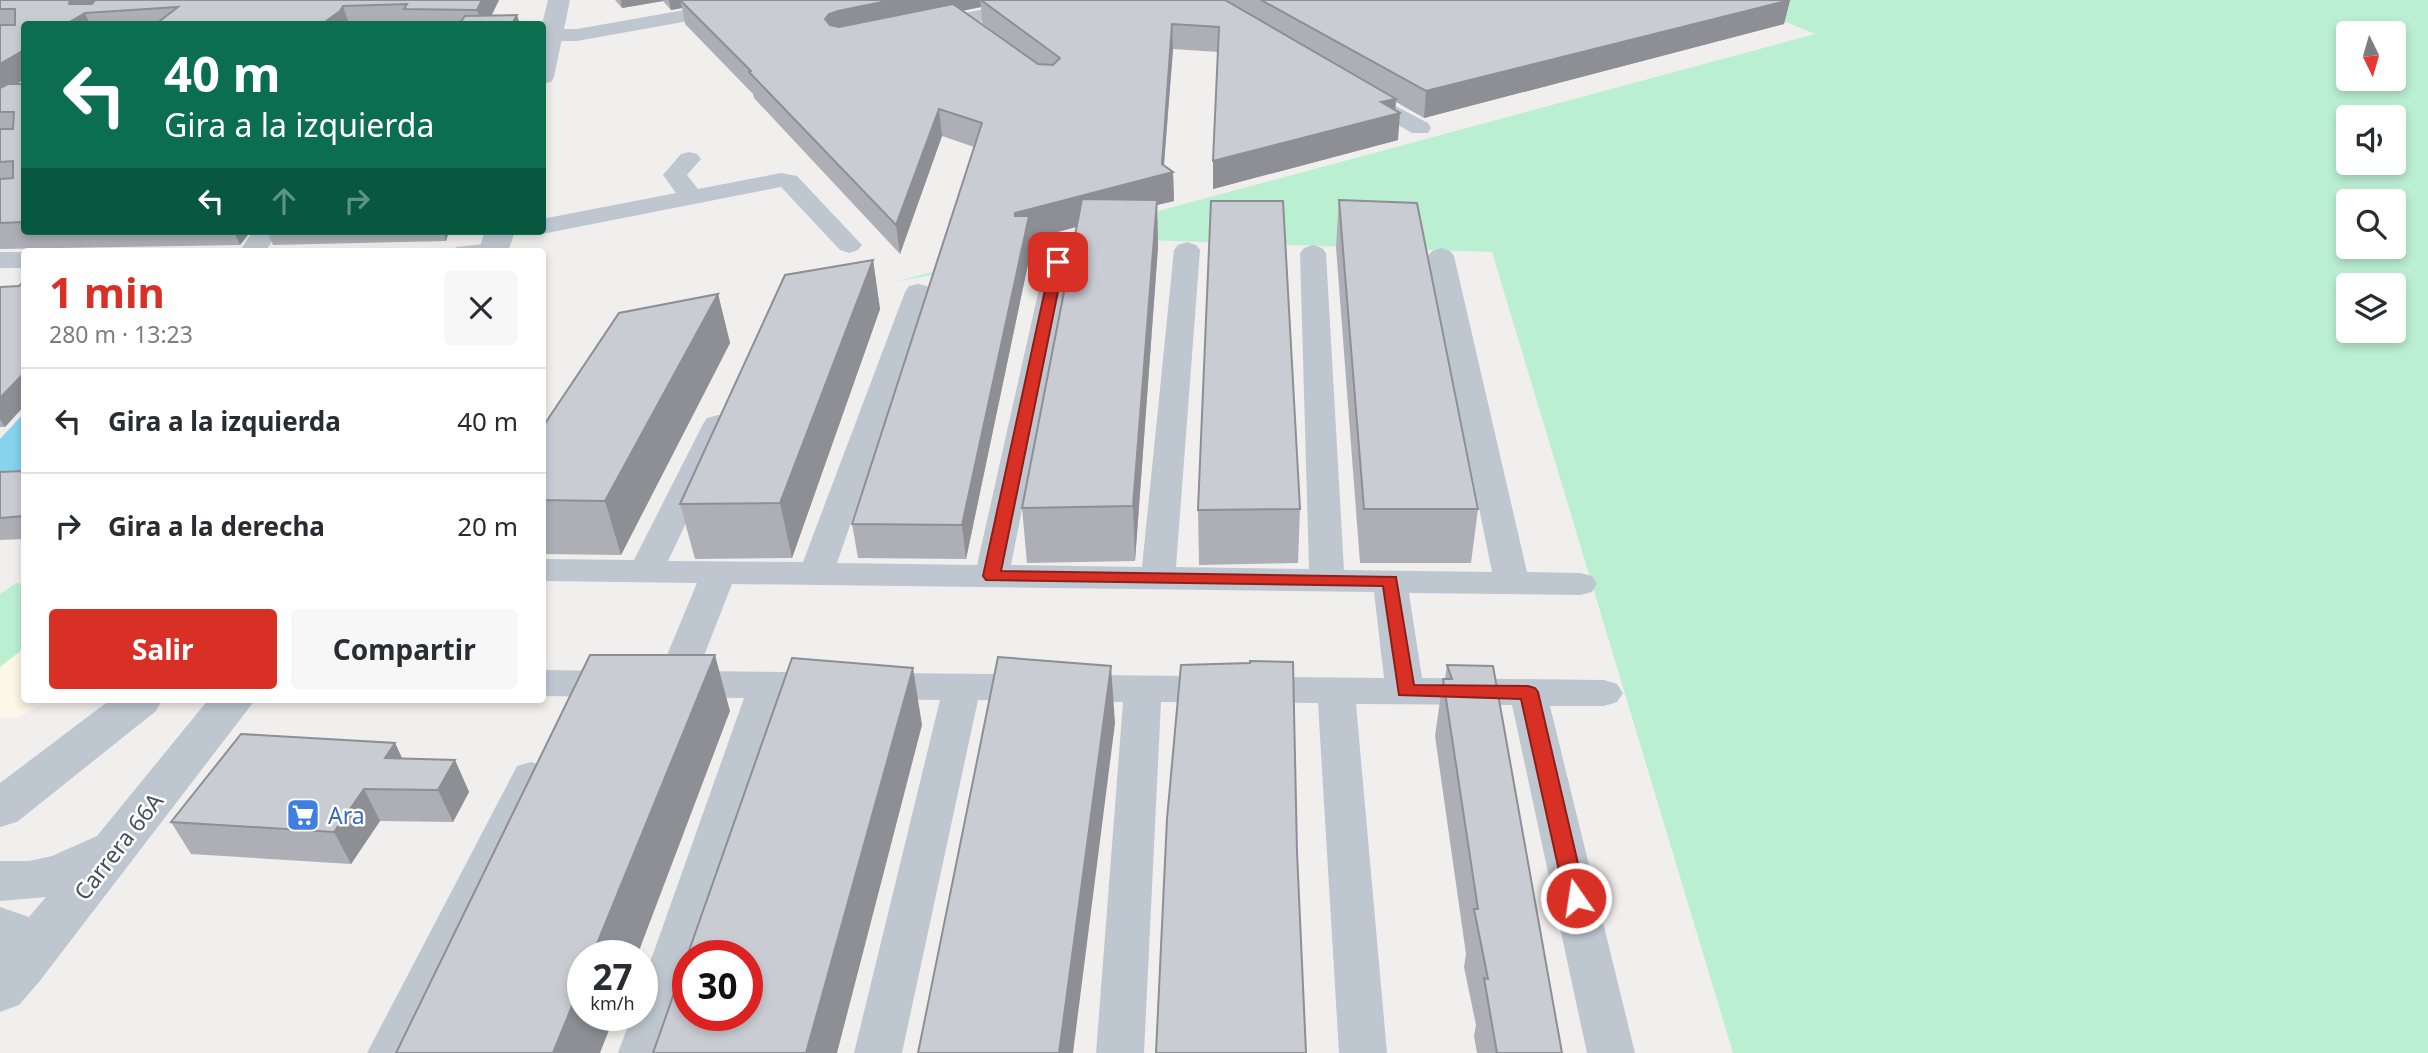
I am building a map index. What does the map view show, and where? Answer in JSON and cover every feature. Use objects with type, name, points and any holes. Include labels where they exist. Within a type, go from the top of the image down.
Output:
[{"type":"street","points":[[547,35],[559,0]]},
{"type":"street","points":[[547,35],[575,26],[717,0]]},
{"type":"street","points":[[547,35],[577,35],[774,0]]},
{"type":"street","points":[[908,30],[1057,0]]},
{"type":"street","points":[[960,20],[982,36]]},
{"type":"street","points":[[1338,81],[1420,128]]},
{"type":"street","points":[[689,159],[674,172],[691,197]]},
{"type":"street","points":[[546,226],[767,181],[789,181],[849,246]]},
{"type":"street","points":[[476,248],[499,240]]},
{"type":"street","points":[[1158,578],[1187,250]]},
{"type":"street","points":[[1313,253],[1327,580]]},
{"type":"street","points":[[1441,256],[1512,583]]},
{"type":"street","points":[[0,260],[21,260]]},
{"type":"street","points":[[992,576],[1058,262]]},
{"type":"street","points":[[816,573],[918,292]]},
{"type":"street","points":[[646,571],[729,403]]},
{"type":"street","points":[[546,570],[1580,584]]},
{"type":"street","points":[[674,684],[719,572]]},
{"type":"street","points":[[1390,581],[1405,691]]},
{"type":"street","points":[[391,1053],[554,733],[561,683],[1604,693]]},
{"type":"street","points":[[642,1053],[768,684]]},
{"type":"street","points":[[878,1053],[962,686]]},
{"type":"street","points":[[1120,1053],[1143,688]]},
{"type":"street","points":[[1336,690],[1363,1053]]},
{"type":"street","points":[[1528,692],[1611,1053]]},
{"type":"street","points":[[0,809],[136,703]]},
{"type":"street","name":"Carrera 66A","points":[[7,961],[118,846],[231,703]]},
{"type":"street","points":[[0,881],[24,883],[73,871],[118,846]]},
{"type":"shaded area","points":[[21,649],[21,703],[43,703],[17,718],[0,717],[0,664]]},
{"type":"green space","points":[[1732,0],[2428,0],[2428,1053],[1733,1053],[1492,252],[1117,239],[895,282],[1815,34]]},
{"type":"green space","points":[[16,583],[21,584],[21,650],[0,667],[0,594]]},
{"type":"water","points":[[21,416],[21,477],[0,478],[0,439]]},
{"type":"building","points":[[0,0],[70,0],[69,4],[92,4],[95,0],[482,0],[477,10],[404,9],[407,4],[343,6],[326,21],[160,21],[178,7],[85,13],[71,21],[21,21],[21,52],[0,64],[0,25],[15,25],[15,9],[0,9]]},
{"type":"building","points":[[680,0],[892,0],[829,14],[825,19],[830,25],[839,27],[953,4],[1038,64],[1053,65],[1060,58],[981,0],[1225,0],[1396,99],[1381,102],[1400,113],[1213,161],[1219,27],[1172,24],[1162,164],[1173,172],[1015,213],[1015,216],[1029,216],[962,525],[852,524],[982,123],[939,109],[896,225]]},
{"type":"building","points":[[1261,0],[1790,0],[1426,91]]},
{"type":"building","points":[[517,15],[514,21],[461,21],[465,16]]},
{"type":"building","points":[[8,84],[21,84],[21,222],[0,223],[0,179],[13,178],[13,161],[0,162],[0,129],[13,129],[14,112],[0,112],[0,88]]},
{"type":"building","points":[[1082,199],[1157,200],[1133,506],[1022,508]]},
{"type":"building","points":[[1339,200],[1417,203],[1478,509],[1364,509]]},
{"type":"building","points":[[1211,201],[1283,201],[1300,509],[1198,510]]},
{"type":"building","points":[[873,260],[780,503],[680,504],[785,275]]},
{"type":"building","points":[[21,284],[21,376],[0,398],[0,287]]},
{"type":"building","points":[[718,294],[605,501],[546,500],[546,422],[619,313]]},
{"type":"building","points":[[21,471],[21,516],[0,518],[0,472]]},
{"type":"building","points":[[590,655],[715,655],[599,940],[567,940],[567,1018],[553,1053],[396,1053]]},
{"type":"building","points":[[998,657],[1111,666],[1059,1053],[918,1053]]},
{"type":"building","points":[[792,658],[913,668],[806,1053],[653,1053],[672,999],[672,1031],[763,1031],[763,940],[693,940]]},
{"type":"building","points":[[1250,661],[1293,662],[1297,852],[1306,1053],[1156,1053],[1167,819],[1181,665]]},
{"type":"building","points":[[1447,665],[1493,666],[1562,1053],[1497,1053],[1484,978],[1488,979],[1474,909],[1478,909],[1443,679],[1452,679]]},
{"type":"building","points":[[241,734],[395,743],[385,758],[455,760],[438,790],[364,789],[334,832],[171,822]]},
{"type":"place","name":"Ara","points":[[303,815]]},
{"type":"route","points":[[1058,262],[992,576],[1390,581],[1405,691],[1528,692],[1576,898]]}]
